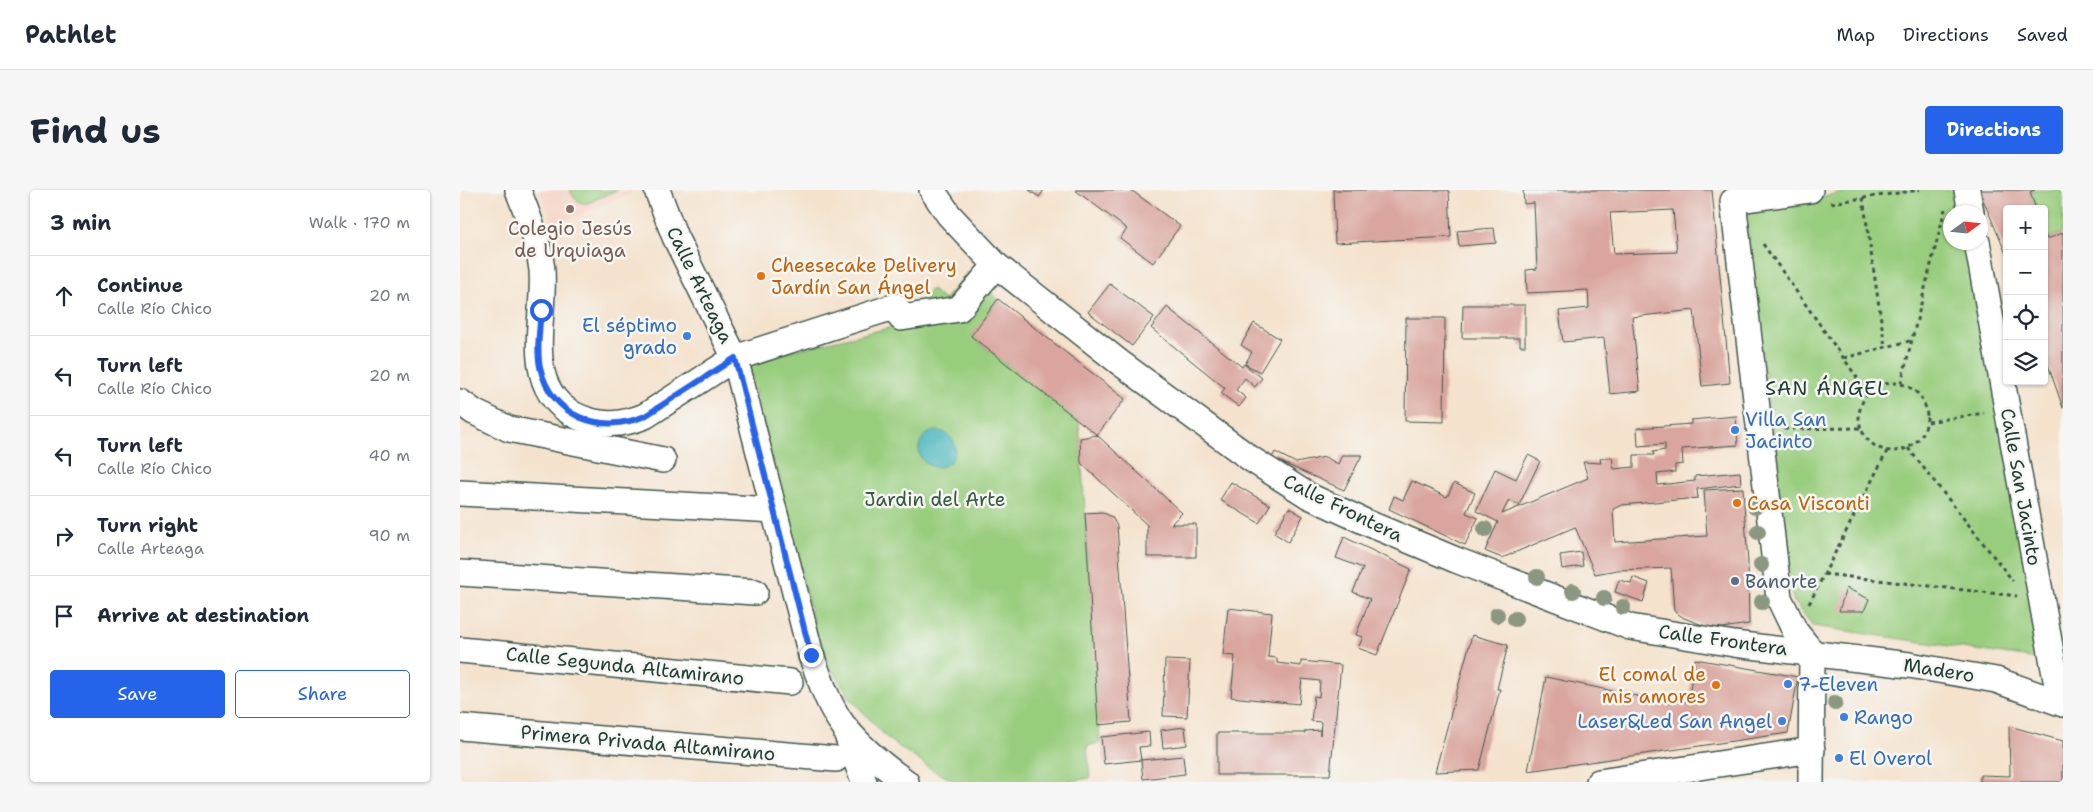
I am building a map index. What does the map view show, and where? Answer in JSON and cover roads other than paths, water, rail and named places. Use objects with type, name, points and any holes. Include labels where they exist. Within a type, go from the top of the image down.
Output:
[{"type":"street","points":[[518,190],[539,248],[542,270],[538,351],[544,381],[552,394],[573,414],[601,424],[632,422],[645,416],[735,358],[896,306],[901,318],[959,309],[996,266]]},
{"type":"street","name":"Calle Frontera","points":[[932,190],[949,215],[996,266],[1119,362],[1250,459],[1309,496],[1456,560],[1630,627],[1734,644],[1812,652]]},
{"type":"street","name":"Calle Arteaga","points":[[659,191],[676,237],[735,358],[811,655],[823,686],[843,725],[864,782]]},
{"type":"street","points":[[1957,195],[1965,205]]},
{"type":"street","points":[[1812,782],[1812,652],[1795,631],[1779,598],[1733,201],[1818,197]]},
{"type":"street","name":"Calle San Jacinto","points":[[1978,250],[2061,703]]},
{"type":"street","points":[[460,402],[474,412],[509,429],[663,460]]},
{"type":"street","points":[[460,493],[773,510]]},
{"type":"street","points":[[460,573],[755,592]]},
{"type":"street","name":"Calle Segunda Altamirano","points":[[460,650],[790,682]]},
{"type":"street","name":"Madero","points":[[1812,652],[1910,665],[1996,680],[2061,703]]},
{"type":"street","name":"Calle Arteaga","points":[[843,725],[870,754],[906,782]]},
{"type":"street","name":"Primera Privada Altamirano","points":[[460,727],[836,759]]},
{"type":"street","points":[[1599,782],[1812,750]]},
{"type":"water","points":[[937,431],[950,436],[955,449],[950,462],[937,467],[924,462],[919,449],[924,436]]},
{"type":"place","name":"Colegio Jesús de Urquiaga","points":[[570,209]]},
{"type":"place","name":"Cheesecake Delivery Jardín San Ángel","points":[[761,276]]},
{"type":"place","name":"El séptimo grado","points":[[687,336]]},
{"type":"place","name":"Villa San Jacinto","points":[[1735,430]]},
{"type":"place","name":"Casa Visconti","points":[[1737,503]]},
{"type":"place","name":"Banorte","points":[[1735,581]]},
{"type":"place","name":"7-Eleven","points":[[1788,684]]},
{"type":"place","name":"El comal de mis amores","points":[[1716,685]]},
{"type":"place","name":"Rango","points":[[1844,717]]},
{"type":"place","name":"Laser&Led San Angel","points":[[1782,721]]},
{"type":"place","name":"El Overol","points":[[1839,758]]},
{"type":"district","name":"SAN ÁNGEL","points":[[1827,388]]},
{"type":"park label","name":"Jardin del Arte","points":[[935,499]]}]
